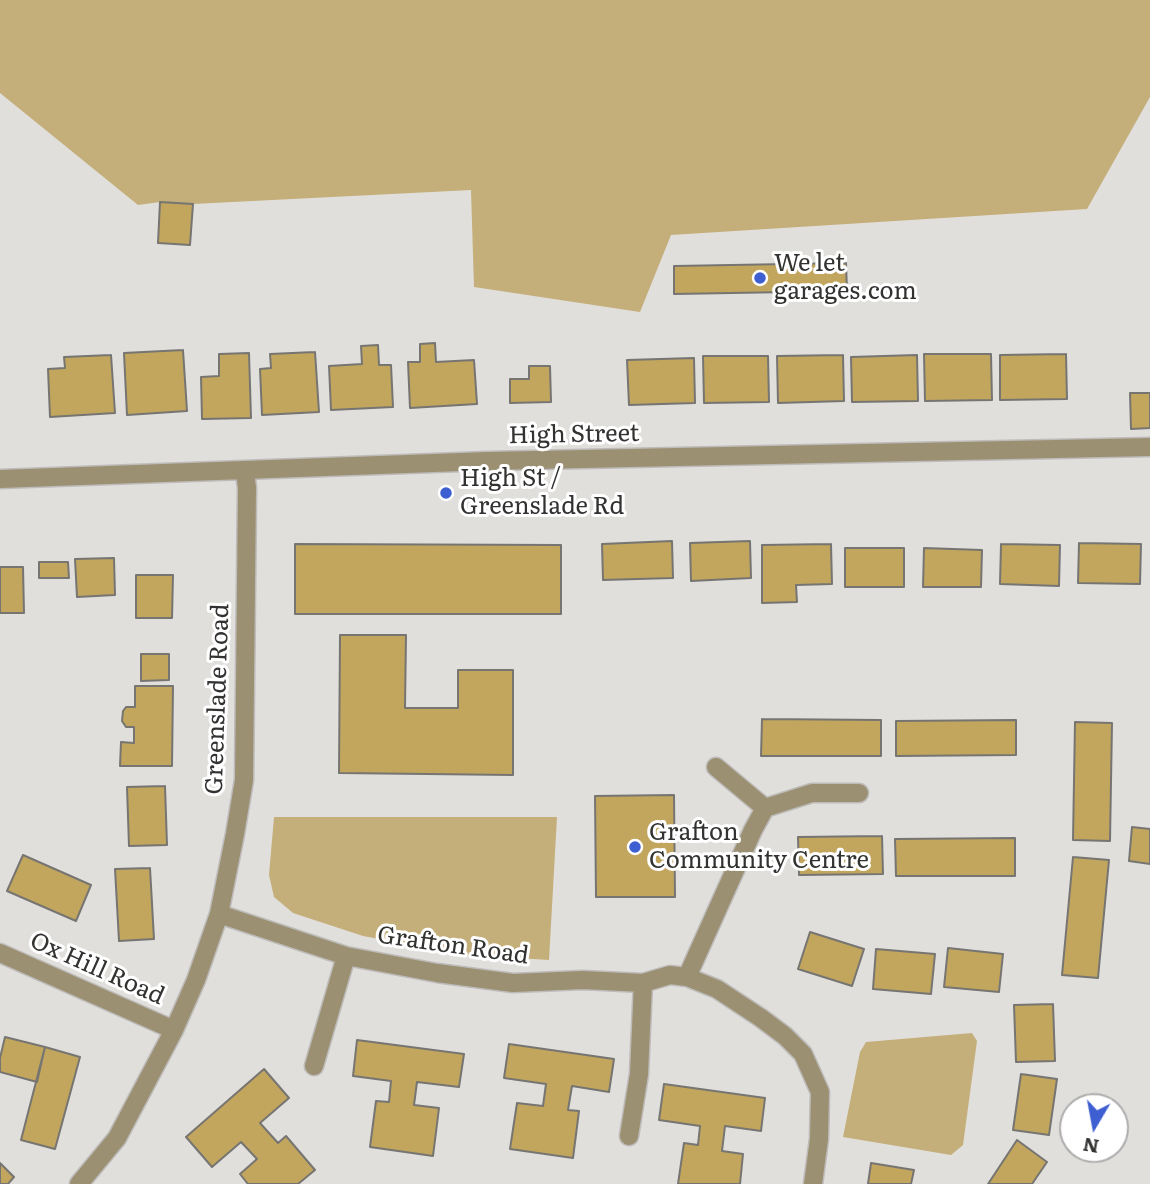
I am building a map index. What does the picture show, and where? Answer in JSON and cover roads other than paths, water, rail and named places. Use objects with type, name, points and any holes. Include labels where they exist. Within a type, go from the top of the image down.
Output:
[{"type":"street","name":"High Street","points":[[0,479],[488,461],[1150,446]]},
{"type":"street","name":"Greenslade Road","points":[[79,1184],[117,1138],[174,1030],[196,980],[219,914],[244,780],[247,488],[244,471]]},
{"type":"street","points":[[716,767],[765,808]]},
{"type":"street","points":[[687,977],[765,808],[812,793],[859,793]]},
{"type":"street","name":"Grafton Road","points":[[219,914],[346,956],[437,973],[513,983],[583,980],[643,983],[670,975],[687,977],[717,989],[785,1036],[803,1054],[820,1092],[819,1139],[813,1184]]},
{"type":"street","name":"Ox Hill Road","points":[[0,953],[174,1030]]},
{"type":"street","points":[[314,1066],[346,956]]},
{"type":"street","points":[[629,1136],[639,1074],[643,983]]},
{"type":"place","name":"We let garages.com","points":[[760,278]]},
{"type":"place","name":"High St / Greenslade Rd","points":[[446,493]]},
{"type":"place","name":"Grafton Community Centre","points":[[635,847]]}]
